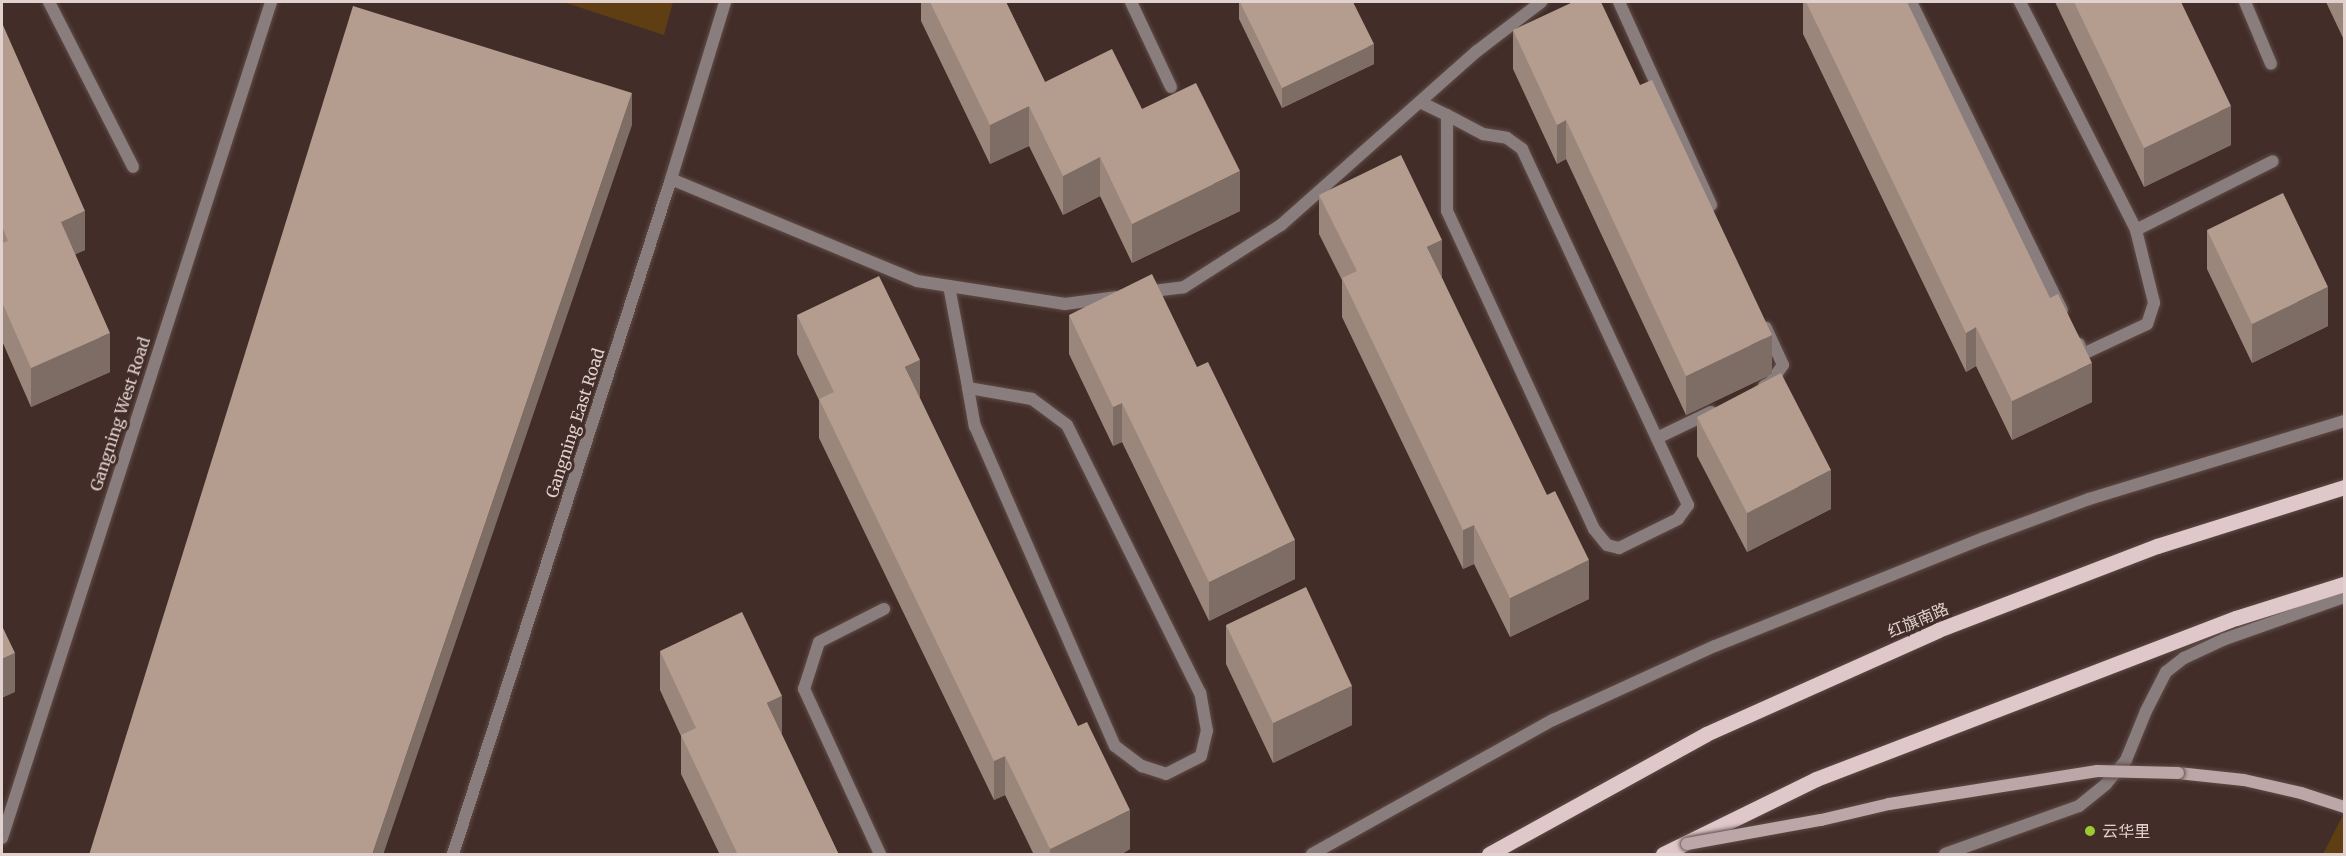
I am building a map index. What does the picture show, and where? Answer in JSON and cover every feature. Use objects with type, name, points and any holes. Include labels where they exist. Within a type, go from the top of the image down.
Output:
[{"type":"main road","name":"红旗南路","points":[[1489,855],[1706,734],[1938,630],[2157,546],[2344,487]]},
{"type":"main road","points":[[1663,855],[1816,779],[2236,618],[2344,585]]},
{"type":"main road","points":[[1686,844],[1821,820],[1889,804],[2097,771],[2178,773],[2244,780],[2301,793],[2344,807]]},
{"type":"street","points":[[49,2],[133,167]]},
{"type":"street","name":"Gangning West Road","points":[[2,838],[271,2]]},
{"type":"street","name":"Gangning East Road","points":[[453,855],[671,179],[725,2]]},
{"type":"street","points":[[1131,2],[1171,87]]},
{"type":"street","points":[[671,179],[917,281],[1065,304],[1184,287],[1281,225],[1477,51],[1541,2]]},
{"type":"street","points":[[1618,2],[1715,215]]},
{"type":"street","points":[[1911,2],[2084,354],[2147,324],[2154,303],[2136,230],[2020,2]]},
{"type":"street","points":[[2245,2],[2271,64]]},
{"type":"street","points":[[1420,102],[1447,115],[1484,134],[1507,138],[1522,149],[1688,505],[1678,519],[1619,548],[1607,544],[1594,529],[1447,211],[1447,115]]},
{"type":"street","points":[[2136,230],[2273,161]]},
{"type":"street","points":[[949,286],[975,426],[1115,746],[1142,766],[1166,774],[1201,756],[1207,731],[1200,693],[1067,425],[1032,399],[968,388]]},
{"type":"street","points":[[1751,393],[1772,382],[1783,365],[1759,312]]},
{"type":"street","points":[[1657,438],[1719,408]]},
{"type":"street","points":[[1312,855],[1553,720],[1715,646],[2089,498],[2344,420]]},
{"type":"street","points":[[1945,855],[2079,806],[2106,784],[2126,760],[2146,711],[2166,672],[2184,658],[2225,639],[2344,597]]},
{"type":"street","points":[[880,855],[804,689],[819,642],[884,609]]},
{"type":"shaded area","points":[[563,2],[673,2],[664,35]]},
{"type":"shaded area","points":[[2344,813],[2344,854],[2323,854]]},
{"type":"building","points":[[930,2],[1006,2],[1045,82],[1112,49],[1142,109],[1196,83],[1240,171],[1132,224],[1100,157],[1063,176],[1029,106],[990,125]]},
{"type":"building","points":[[1240,2],[1353,2],[1374,44],[1282,88]]},
{"type":"building","points":[[1573,2],[1601,2],[1640,85],[1652,80],[1772,335],[1686,376],[1566,120],[1557,125],[1513,30]]},
{"type":"building","points":[[1806,2],[1907,2],[2050,298],[2058,294],[2092,363],[2012,401],[1976,327],[1966,333]]},
{"type":"building","points":[[2074,2],[2181,2],[2231,106],[2144,148]]},
{"type":"building","points":[[353,6],[632,93],[372,855],[89,855]]},
{"type":"building","points":[[2,23],[85,211],[61,222],[110,333],[31,368],[2,302],[2,243],[8,241],[2,226]]},
{"type":"building","points":[[1401,155],[1442,240],[1427,247],[1547,495],[1555,491],[1589,560],[1510,598],[1474,525],[1463,530],[1342,278],[1357,271],[1319,195]]},
{"type":"building","points":[[2283,193],[2328,287],[2252,324],[2207,230]]},
{"type":"building","points":[[1152,274],[1197,367],[1208,362],[1295,540],[1209,582],[1122,403],[1113,407],[1069,315]]},
{"type":"building","points":[[879,276],[920,360],[905,367],[1078,726],[1087,722],[1130,810],[1050,849],[1005,756],[994,761],[819,399],[834,392],[797,315]]},
{"type":"building","points":[[1781,373],[1831,470],[1747,513],[1697,417]]},
{"type":"building","points":[[1306,587],[1352,686],[1273,723],[1226,625]]},
{"type":"building","points":[[742,612],[782,696],[767,703],[839,855],[738,855],[681,735],[696,728],[660,651]]},
{"type":"building","points":[[2,626],[15,653],[2,659]]},
{"type":"place","name":"云华里","points":[[2090,831]]}]
